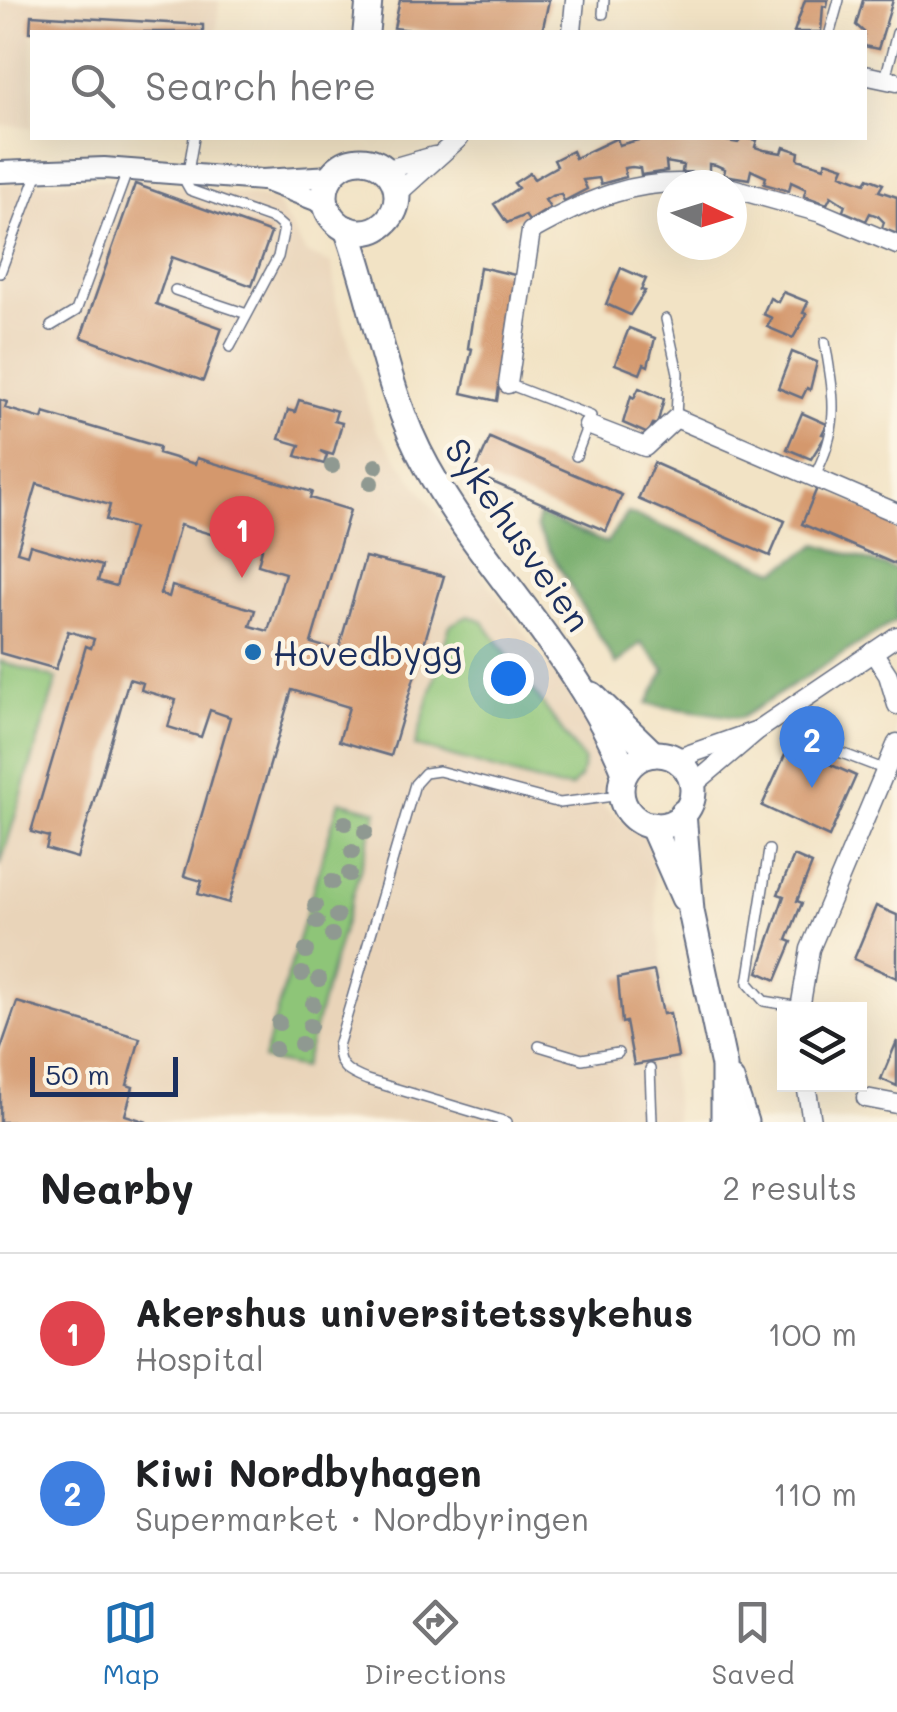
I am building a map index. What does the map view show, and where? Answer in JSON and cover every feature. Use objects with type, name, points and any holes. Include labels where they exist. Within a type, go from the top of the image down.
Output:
[{"type":"main road","points":[[366,30],[369,0]]},
{"type":"main road","points":[[352,140],[326,204],[333,219],[347,229],[362,232],[378,228],[394,210],[396,195],[373,140]]},
{"type":"main road","points":[[338,170],[381,167]]},
{"type":"main road","name":"Sykehusveien","points":[[371,300],[378,228]]},
{"type":"main road","name":"Sykehusveien","points":[[347,229],[371,300],[389,378],[427,467],[456,516],[584,689],[664,757]]},
{"type":"main road","name":"Sykehusveien","points":[[584,689],[623,784]]},
{"type":"main road","points":[[683,814],[669,823],[652,825],[628,812],[623,784],[637,760],[664,757],[692,786],[683,814],[690,912],[724,1066],[745,1122]]},
{"type":"main road","points":[[652,825],[690,912]]},
{"type":"main road","points":[[724,1066],[724,1122]]},
{"type":"street","points":[[572,30],[576,0]]},
{"type":"street","points":[[396,195],[456,140]]},
{"type":"street","points":[[381,167],[439,154]]},
{"type":"street","points":[[0,172],[40,168],[128,169],[262,180],[338,170]]},
{"type":"street","points":[[262,180],[326,204]]},
{"type":"street","points":[[508,384],[531,231],[615,189],[657,183]]},
{"type":"street","points":[[747,192],[822,212],[897,245]]},
{"type":"street","points":[[588,425],[644,447],[676,418],[897,513]]},
{"type":"street","points":[[692,786],[758,730],[897,636]]},
{"type":"street","points":[[873,652],[888,675],[897,705]]},
{"type":"street","points":[[664,757],[758,730]]},
{"type":"street","points":[[801,1002],[810,949],[897,743]]},
{"type":"street","points":[[807,1092],[812,1122]]},
{"type":"street","points":[[866,1098],[897,1104]]},
{"type":"lane","points":[[603,14],[604,0]]},
{"type":"lane","points":[[831,30],[839,0]]},
{"type":"lane","points":[[891,81],[897,34]]},
{"type":"lane","points":[[194,140],[186,183],[198,196],[276,220],[284,228],[278,257],[230,347]]},
{"type":"lane","points":[[1,271],[40,168]]},
{"type":"lane","points":[[51,326],[76,312],[128,169]]},
{"type":"lane","points":[[175,290],[248,314]]},
{"type":"lane","points":[[666,319],[678,373],[676,418]]},
{"type":"lane","points":[[814,478],[833,434],[835,404],[825,342]]},
{"type":"lane","points":[[508,384],[592,416],[576,456]]},
{"type":"lane","points":[[805,739],[887,770]]},
{"type":"lane","points":[[507,1122],[367,1080],[340,1063],[338,1046],[415,784],[425,773],[439,771],[560,803],[585,803],[623,784]]},
{"type":"lane","points":[[769,850],[748,983],[764,1001],[777,1004]]},
{"type":"lane","points":[[539,1046],[582,1059],[618,1053]]},
{"type":"lane","points":[[650,1069],[652,1122]]},
{"type":"shaded area","points":[[0,0],[219,0],[217,30],[30,30],[30,127],[0,125]]},
{"type":"shaded area","points":[[135,179],[275,200],[306,253],[332,264],[336,300],[375,428],[594,728],[605,748],[603,806],[650,838],[676,1122],[0,1122],[0,184]]},
{"type":"green space","points":[[628,513],[776,571],[818,544],[897,570],[897,620],[741,718],[647,704],[665,670],[641,643],[616,665],[536,527],[539,515],[606,543]]},
{"type":"green space","points":[[468,616],[482,620],[584,761],[580,778],[572,787],[556,787],[415,746],[450,625]]},
{"type":"green space","points":[[0,661],[57,679],[0,866]]},
{"type":"green space","points":[[339,801],[377,811],[303,1068],[263,1059]]},
{"type":"building","points":[[400,0],[549,0],[542,30],[394,28]]},
{"type":"building","points":[[805,0],[828,0],[827,7],[823,6],[821,30],[795,30]]},
{"type":"building","points":[[863,0],[893,0],[878,49],[867,47],[867,30],[856,25]]},
{"type":"building","points":[[31,15],[203,25],[203,30],[30,30]]},
{"type":"building","points":[[613,140],[619,145],[638,140],[757,140],[755,147],[782,153],[784,147],[799,152],[798,159],[824,167],[826,161],[844,167],[841,174],[865,183],[868,178],[883,184],[879,191],[897,197],[897,234],[882,228],[884,222],[878,216],[870,213],[866,221],[843,211],[845,205],[831,196],[827,204],[804,196],[806,189],[791,182],[789,191],[764,184],[766,177],[751,170],[749,179],[747,170],[725,170],[709,164],[709,170],[682,170],[683,165],[666,162],[667,170],[657,173],[641,175],[640,168],[632,167],[624,168],[626,177],[601,184],[599,178],[583,180],[587,189],[564,201],[561,194],[552,196],[545,200],[550,208],[529,221],[525,215],[507,223],[494,204],[518,188],[514,183],[530,173],[534,179],[557,166],[554,160],[572,151],[575,158]]},
{"type":"building","points":[[135,184],[271,233],[252,286],[172,257],[156,304],[222,328],[203,381],[81,337]]},
{"type":"building","points":[[480,267],[515,275],[497,401],[462,393],[472,349],[468,348]]},
{"type":"building","points":[[621,268],[646,279],[641,290],[645,291],[630,315],[606,304]]},
{"type":"building","points":[[783,292],[808,302],[803,313],[807,314],[793,338],[767,327],[772,318],[763,314],[770,298],[778,302]]},
{"type":"building","points":[[629,328],[655,338],[648,366],[644,364],[640,374],[615,364]]},
{"type":"building","points":[[792,352],[817,362],[810,390],[807,388],[802,398],[778,388]]},
{"type":"building","points":[[639,388],[664,399],[657,425],[653,424],[648,434],[623,423],[631,396],[634,398]]},
{"type":"building","name":"Hovedbygg","points":[[0,400],[7,402],[5,408],[42,419],[44,413],[159,447],[158,453],[195,464],[197,458],[312,492],[310,498],[350,510],[311,643],[338,651],[365,557],[444,576],[391,756],[339,741],[349,707],[292,690],[229,903],[198,894],[202,881],[184,876],[230,717],[210,710],[201,737],[168,727],[176,700],[141,690],[143,683],[129,679],[77,858],[46,849],[49,837],[31,832],[86,646],[91,648],[94,639],[68,631],[56,669],[0,653]],"holes":[[[37,484],[110,505],[106,520],[133,528],[116,586],[98,581],[102,566],[30,545],[27,555],[17,552]],[[180,525],[262,549],[258,565],[285,573],[268,631],[250,626],[255,610],[172,586],[169,597],[160,594]]]},
{"type":"building","points":[[299,400],[337,411],[334,421],[342,423],[333,455],[320,451],[327,455],[324,464],[296,456],[300,445],[279,439],[288,410],[295,412]]},
{"type":"building","points":[[802,413],[827,424],[822,434],[826,435],[811,459],[787,449]]},
{"type":"building","points":[[490,438],[622,495],[606,531],[474,474]]},
{"type":"building","points":[[654,463],[785,521],[770,556],[638,499]]},
{"type":"building","points":[[817,488],[897,522],[897,565],[802,524]]},
{"type":"building","points":[[789,746],[856,776],[829,837],[762,806]]},
{"type":"building","points":[[794,856],[812,864],[787,940],[792,942],[776,980],[758,972],[784,896],[778,894]]},
{"type":"building","points":[[876,906],[897,915],[897,978],[854,959]]},
{"type":"building","points":[[654,971],[663,1014],[670,1013],[678,1057],[634,1065],[626,1022],[622,1023],[618,978]]},
{"type":"building","points":[[17,1002],[140,1038],[127,1085],[133,1087],[125,1115],[147,1122],[0,1122],[0,1051]]},
{"type":"building","points":[[897,1041],[897,1086],[881,1079]]},
{"type":"place","name":"Akershus universitetssykehus","points":[[242,578]]},
{"type":"place","name":"Hovedbygg","points":[[253,652]]},
{"type":"place","name":"Kiwi Nordbyhagen","points":[[812,788]]}]
